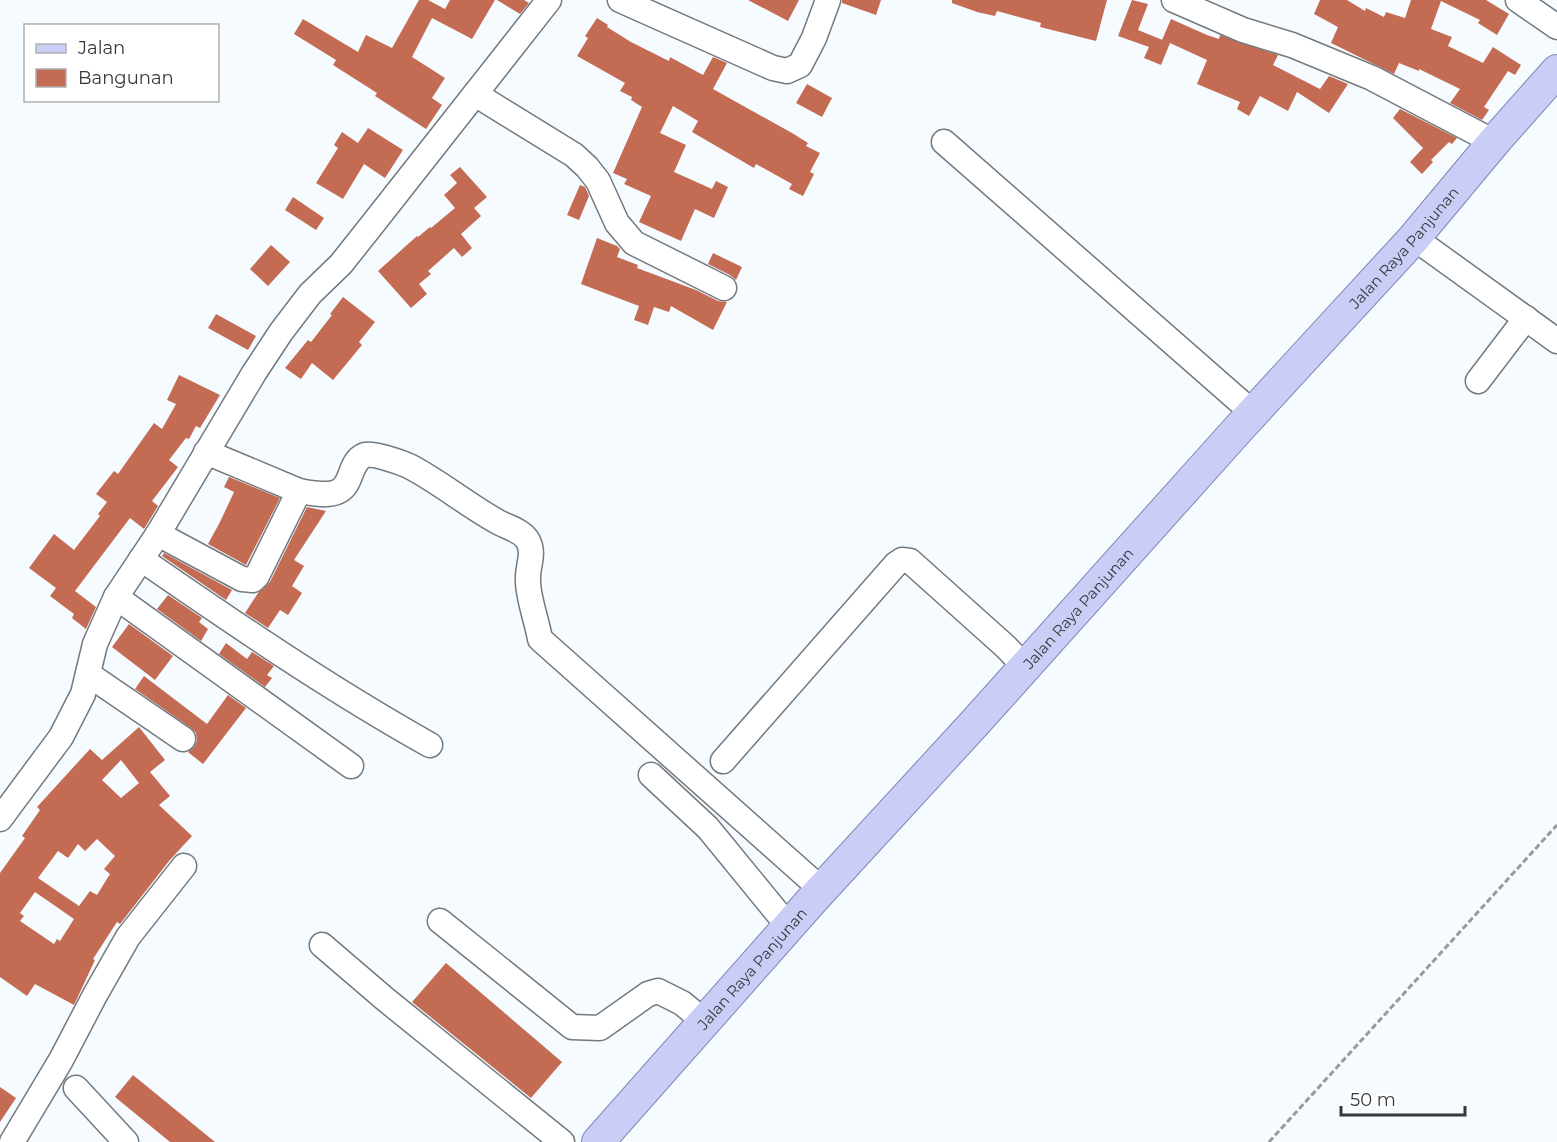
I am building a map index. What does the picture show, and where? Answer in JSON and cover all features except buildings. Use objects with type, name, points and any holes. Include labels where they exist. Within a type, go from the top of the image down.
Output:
[{"type":"main road","name":"Jalan Raya Panjunan","points":[[598,1142],[821,889],[1253,413],[1426,247],[1494,141],[1557,71]]},
{"type":"street","points":[[0,819],[61,737],[83,694],[95,644],[116,597],[158,534],[281,332],[310,294],[346,258],[549,0]]},
{"type":"street","points":[[620,0],[773,68],[787,70],[800,65],[828,0]]},
{"type":"street","points":[[1174,0],[1243,30],[1293,45],[1372,78],[1409,95],[1494,141]]},
{"type":"street","points":[[1518,0],[1557,27]]},
{"type":"street","points":[[475,94],[574,155],[587,167],[598,181],[617,223],[634,243],[724,288]]},
{"type":"street","points":[[944,142],[1253,413]]},
{"type":"street","points":[[1426,247],[1557,341]]},
{"type":"street","points":[[1478,381],[1526,318]]},
{"type":"street","points":[[207,452],[299,491],[315,494],[331,494],[340,491],[345,486],[357,461],[364,455],[372,454],[407,465],[518,532],[527,539],[532,555],[528,580],[540,639],[821,889]]},
{"type":"street","points":[[158,534],[242,579],[253,580],[273,548],[299,491]]},
{"type":"street","points":[[141,559],[290,660],[430,745]]},
{"type":"street","points":[[723,761],[896,564],[902,560],[910,561],[1006,647],[1024,667]]},
{"type":"street","points":[[116,597],[351,766]]},
{"type":"street","points":[[88,674],[183,739]]},
{"type":"street","points":[[651,775],[708,828],[789,927]]},
{"type":"street","points":[[12,1142],[61,1060],[128,937],[184,866]]},
{"type":"street","points":[[440,921],[572,1027],[600,1028],[648,994],[658,991],[682,1003],[705,1022]]},
{"type":"street","points":[[322,945],[562,1142]]},
{"type":"street","points":[[76,1088],[126,1142]]},
{"type":"path","points":[[1269,1142],[1557,825]]}]
